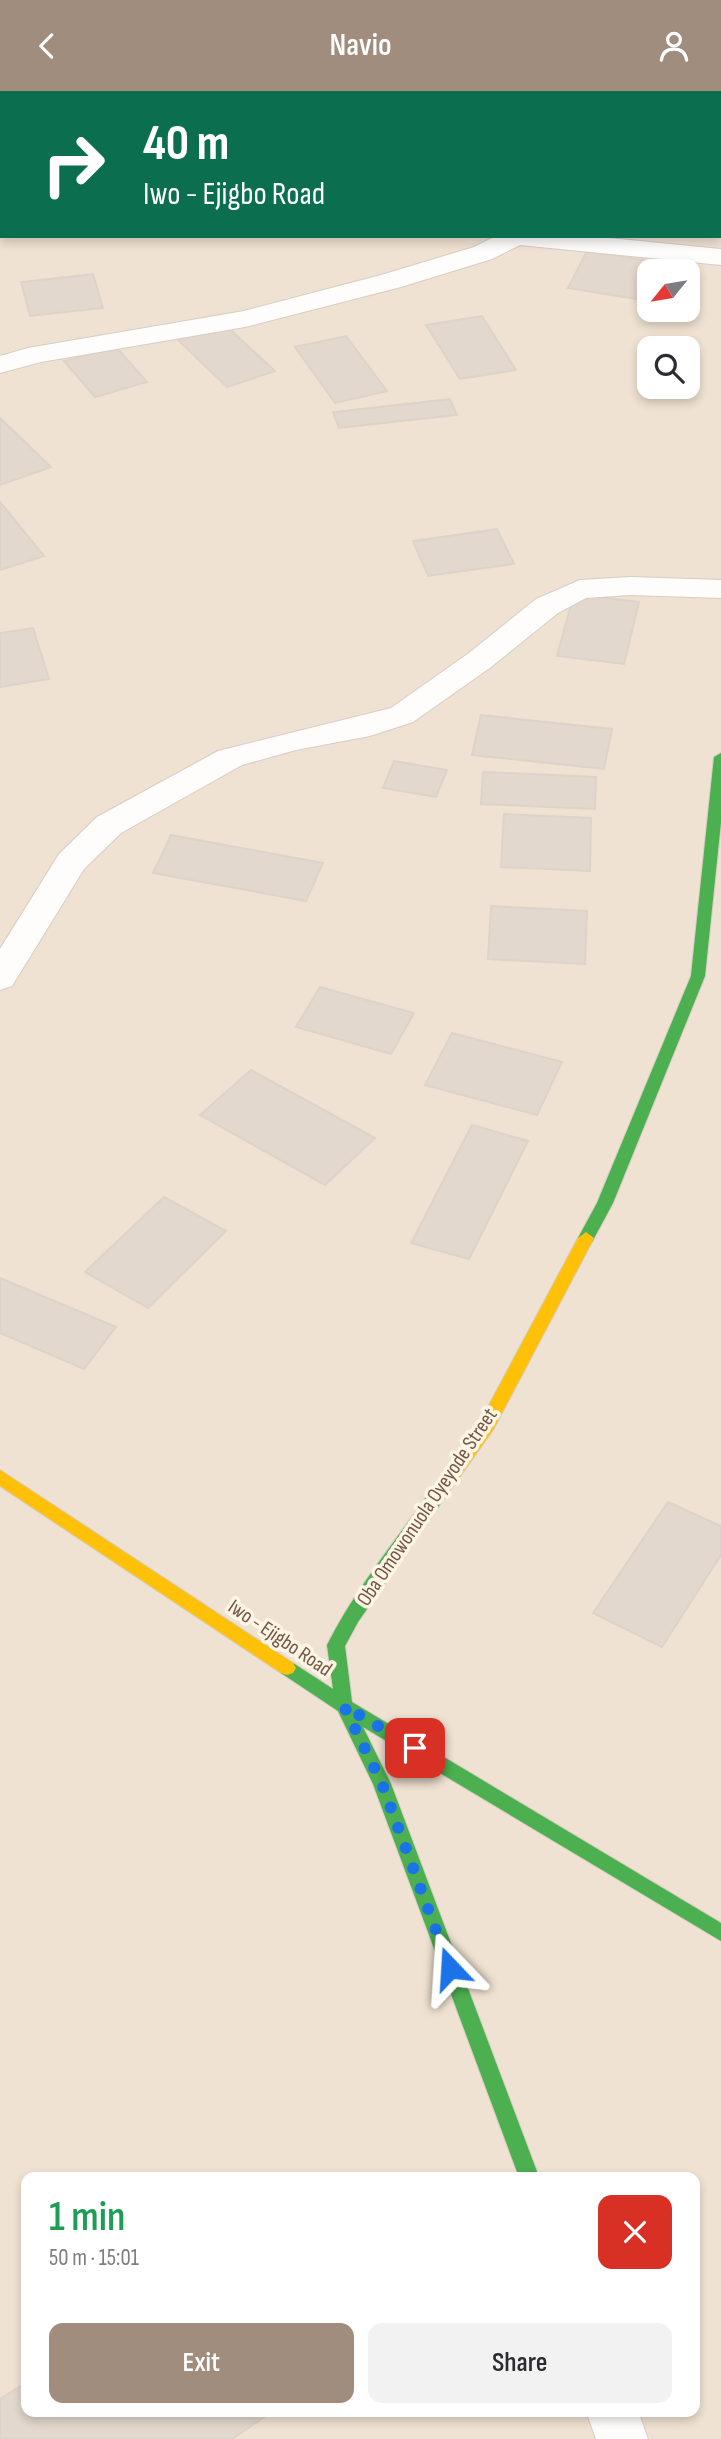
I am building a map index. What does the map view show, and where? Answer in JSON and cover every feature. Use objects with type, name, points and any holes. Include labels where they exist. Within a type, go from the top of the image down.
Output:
[{"type":"street","points":[[0,365],[38,353],[245,319],[404,277],[482,253],[508,238],[721,257]]},
{"type":"street","points":[[0,978],[71,862],[109,825],[230,758],[293,740],[370,726],[402,715],[480,660],[547,606],[580,589],[631,586],[721,589]]},
{"type":"street","name":"Oba Omowonuola Oyeyode Street","points":[[527,2172],[382,1784],[344,1706],[336,1645],[486,1425],[605,1203],[698,976],[721,757]]},
{"type":"street","name":"Iwo - Ejigbo Road","points":[[0,1477],[344,1706],[721,1933]]},
{"type":"street","points":[[614,2417],[622,2439]]},
{"type":"shaded area","points":[[0,238],[721,238],[721,2439],[0,2439]]},
{"type":"building","points":[[587,251],[637,259],[637,299],[568,288]]},
{"type":"building","points":[[93,274],[103,308],[30,316],[21,282]]},
{"type":"building","points":[[482,316],[516,370],[460,379],[426,325]]},
{"type":"building","points":[[224,324],[275,371],[227,387],[177,339]]},
{"type":"building","points":[[346,336],[387,391],[335,403],[295,347]]},
{"type":"building","points":[[116,347],[147,382],[95,397],[64,361]]},
{"type":"building","points":[[450,399],[457,415],[339,428],[333,412]]},
{"type":"building","points":[[0,418],[51,467],[0,485]]},
{"type":"building","points":[[0,502],[44,556],[0,570]]},
{"type":"building","points":[[497,529],[514,564],[428,576],[413,541]]},
{"type":"building","points":[[574,594],[639,602],[624,664],[557,656]]},
{"type":"building","points":[[33,628],[49,679],[0,687],[0,633]]},
{"type":"building","points":[[481,715],[612,729],[604,769],[472,755]]},
{"type":"building","points":[[394,761],[447,770],[436,797],[383,788]]},
{"type":"building","points":[[483,772],[596,777],[595,809],[481,804]]},
{"type":"building","points":[[504,814],[591,818],[590,871],[501,867]]},
{"type":"building","points":[[171,835],[323,863],[306,901],[153,873]]},
{"type":"building","points":[[491,906],[587,911],[585,964],[488,959]]},
{"type":"building","points":[[320,987],[414,1013],[391,1054],[296,1027]]},
{"type":"building","points":[[452,1033],[562,1062],[537,1115],[425,1085]]},
{"type":"building","points":[[251,1070],[375,1138],[325,1185],[200,1115]]},
{"type":"building","points":[[472,1125],[528,1141],[469,1259],[411,1243]]},
{"type":"building","points":[[164,1197],[226,1231],[148,1308],[85,1272]]},
{"type":"building","points":[[0,1278],[116,1327],[84,1369],[0,1333]]},
{"type":"building","points":[[668,1502],[721,1526],[721,1555],[662,1647],[593,1613]]},
{"type":"building","points":[[21,2386],[21,2417],[264,2417],[232,2439],[0,2439],[0,2399]]},
{"type":"traffic: fast","points":[[586,1238],[605,1203],[698,976],[721,757]]},
{"type":"traffic: fast","points":[[435,1498],[352,1617],[336,1645],[344,1706],[382,1784],[527,2172]]},
{"type":"traffic: fast","points":[[287,1668],[344,1706],[721,1933]]},
{"type":"traffic: slow","points":[[435,1498],[487,1425],[586,1238]]},
{"type":"traffic: slow","points":[[0,1477],[287,1668]]},
{"type":"route","points":[[415,1748],[344,1706],[382,1784],[450,1968]]}]
